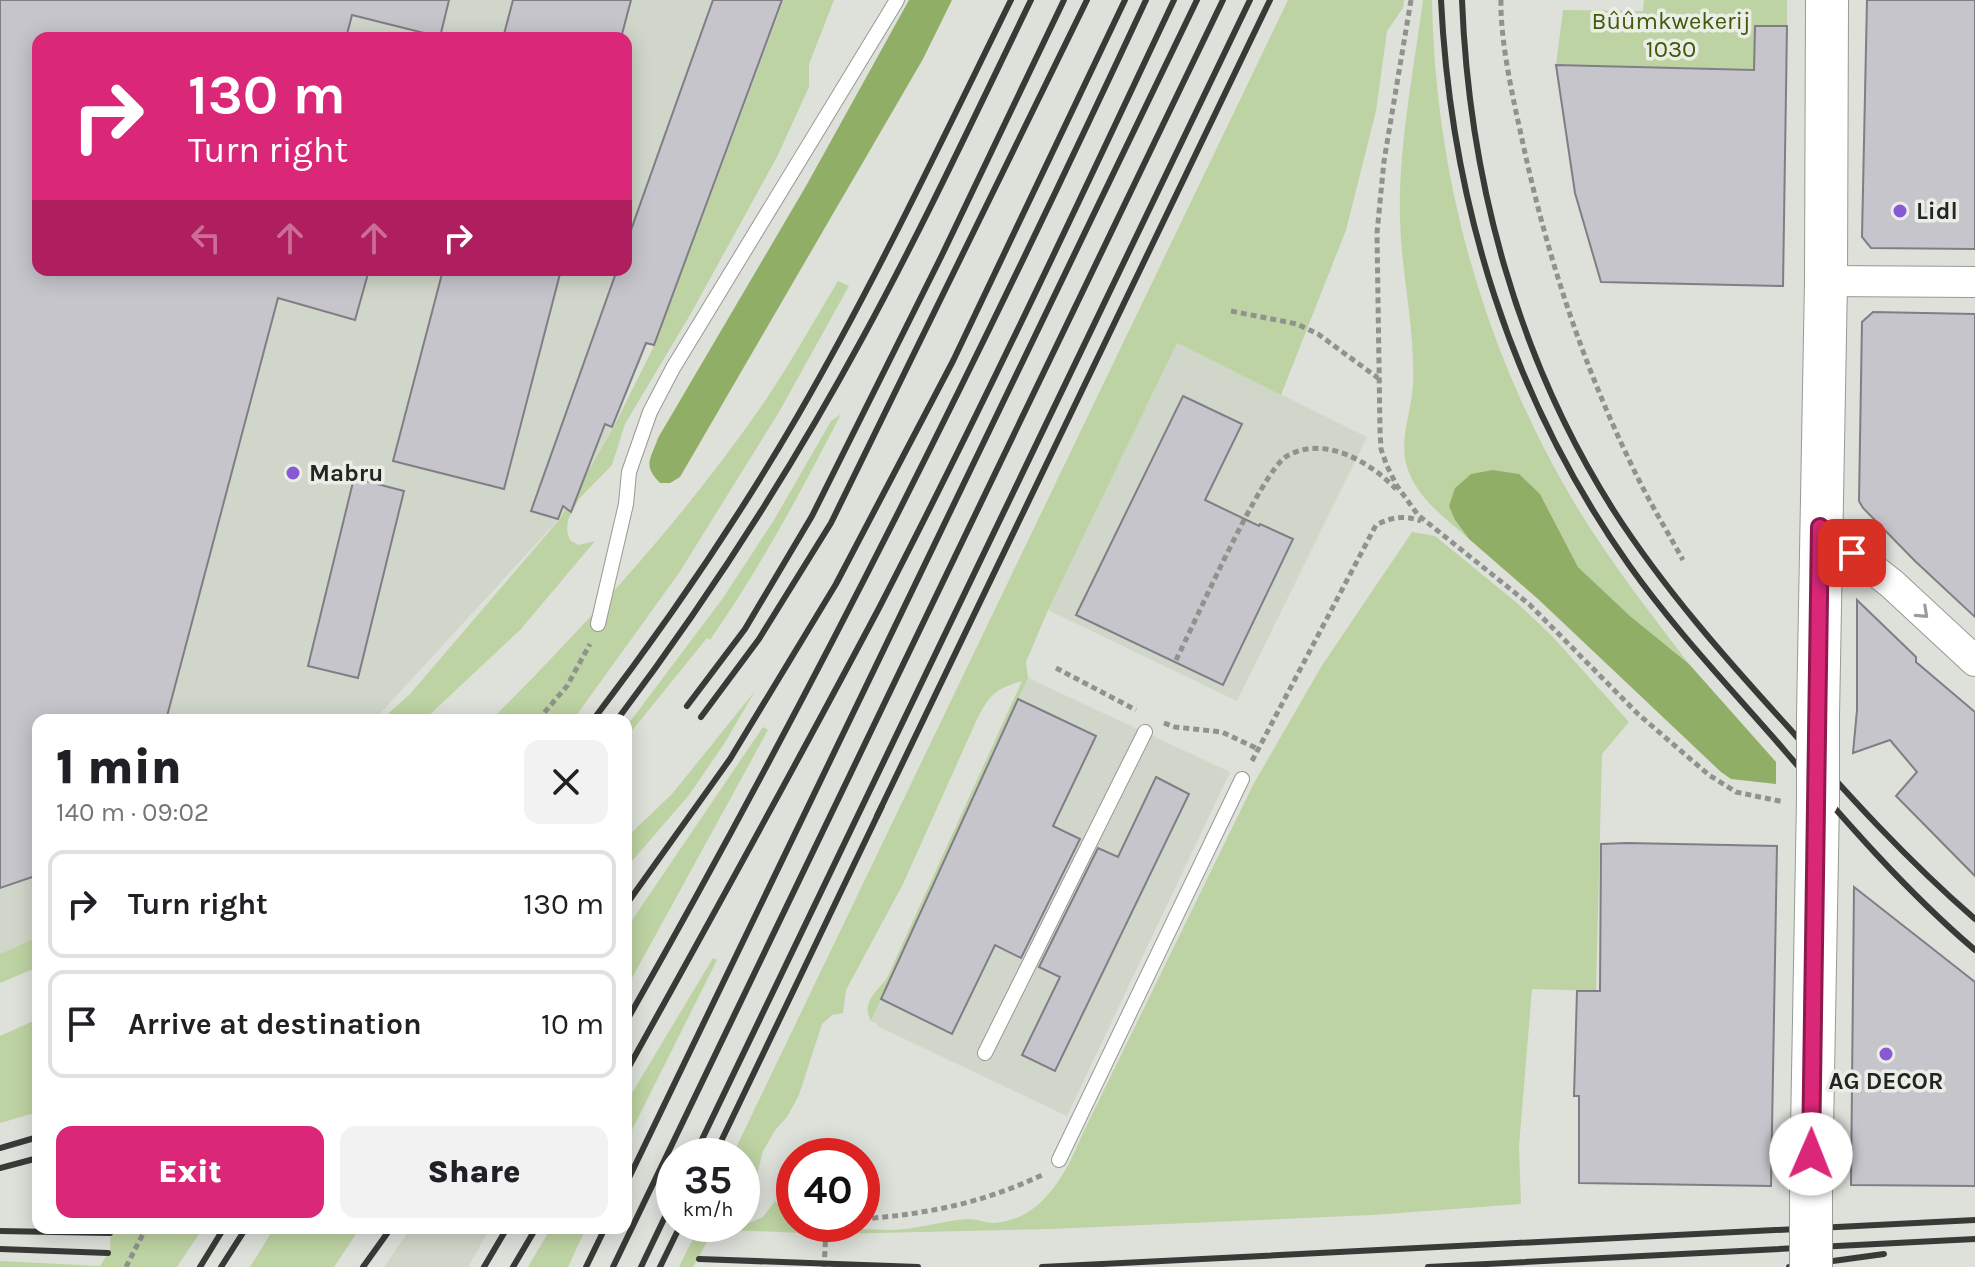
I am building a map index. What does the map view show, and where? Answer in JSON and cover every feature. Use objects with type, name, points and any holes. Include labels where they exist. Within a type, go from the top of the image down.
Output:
[{"type":"street","points":[[1811,1267],[1826,281],[1827,0]]},
{"type":"street","points":[[1826,281],[1975,282]]},
{"type":"street","points":[[1820,527],[1892,584],[1975,661]]},
{"type":"lane","points":[[598,624],[626,504],[629,472],[650,412],[673,368],[897,0]]},
{"type":"lane","points":[[985,1053],[1148,725]]},
{"type":"lane","points":[[1059,1160],[1242,779]]},
{"type":"path","points":[[1409,505],[1381,449],[1376,246],[1380,192],[1411,0]]},
{"type":"path","points":[[1501,0],[1515,108],[1537,214],[1560,289],[1577,338],[1633,470],[1683,560]]},
{"type":"path","points":[[1231,311],[1297,324],[1337,347],[1379,379]]},
{"type":"path","points":[[1176,660],[1258,493],[1284,458],[1300,451],[1332,449],[1381,475],[1430,525],[1529,604],[1638,714],[1709,775],[1736,792],[1777,802],[1817,801]]},
{"type":"path","points":[[1242,779],[1376,525],[1391,517],[1407,517],[1430,525]]},
{"type":"path","points":[[543,714],[567,686],[598,624]]},
{"type":"path","points":[[1056,668],[1148,725],[1222,732],[1258,749]]},
{"type":"path","points":[[880,1217],[935,1212],[968,1203],[1017,1187],[1044,1174],[1059,1160]]},
{"type":"path","points":[[126,1267],[143,1234]]},
{"type":"path","points":[[824,1267],[826,1242]]},
{"type":"shaded area","name":"Mabru","points":[[0,0],[788,0],[613,427],[558,520],[380,714],[32,714],[32,940],[0,954]]},
{"type":"shaded area","points":[[1177,343],[1367,437],[1237,701],[1048,610]]},
{"type":"shaded area","points":[[1028,678],[1230,772],[1067,1116],[871,1021]]},
{"type":"shaded area","points":[[407,1234],[487,1234],[468,1267],[384,1267]]},
{"type":"green space","points":[[784,0],[834,0],[809,64],[809,87],[777,157],[690,315],[625,424],[612,465],[579,499],[568,520],[570,540],[578,545],[595,541],[521,629],[430,714],[388,714],[410,694],[559,520],[613,428],[654,346]]},
{"type":"green space","points":[[909,0],[952,0],[923,59],[680,477],[670,483],[660,483],[650,466],[658,438],[806,186]]},
{"type":"green space","points":[[1288,0],[1404,0],[1403,8],[1387,31],[1376,111],[1346,230],[1281,395],[1177,343],[1048,610],[1026,662],[1028,678],[871,1021],[869,1003],[887,978],[1022,681],[995,693],[978,717],[903,884],[846,990],[843,1013],[832,1015],[822,1024],[799,1095],[763,1151],[760,1163],[760,1138],[741,1138]]},
{"type":"green space","points":[[1423,0],[1432,0],[1435,64],[1453,190],[1486,312],[1508,371],[1534,429],[1578,509],[1689,664],[1630,616],[1578,567],[1540,494],[1492,470],[1471,474],[1455,488],[1455,520],[1469,539],[1429,503],[1406,465],[1404,441],[1412,394],[1413,361],[1401,239],[1400,192],[1407,109]]},
{"type":"green space","name":"Bûûmkwekerij 1030","points":[[1644,0],[1787,0],[1787,70],[1556,65],[1563,10],[1643,11]]},
{"type":"green space","points":[[838,281],[849,286],[779,412],[679,573],[577,714],[497,714],[600,606],[669,527],[734,444],[793,356]]},
{"type":"green space","points":[[841,414],[746,585],[710,640],[707,638],[632,731],[632,719],[723,598],[774,520],[831,421]]},
{"type":"green space","points":[[1492,470],[1519,474],[1540,494],[1578,567],[1630,616],[1689,664],[1776,762],[1776,784],[1731,779],[1721,772],[1538,599],[1469,539],[1449,506],[1455,488],[1471,474]]},
{"type":"green space","points":[[1412,532],[1435,536],[1552,636],[1629,722],[1602,754],[1596,991],[1532,989],[1519,1146],[1521,1204],[1373,1215],[880,1233],[880,1230],[959,1220],[994,1223],[1011,1220],[1039,1204],[1050,1192],[1068,1165],[1253,785],[1321,667]]},
{"type":"green space","points":[[755,691],[689,795],[632,861],[632,832],[672,794]]},
{"type":"green space","points":[[763,727],[768,730],[632,978],[632,920]]},
{"type":"green space","points":[[32,940],[32,970],[0,983],[0,954]]},
{"type":"green space","points":[[713,958],[717,960],[632,1130],[632,1093]]},
{"type":"green space","points":[[32,1022],[32,1114],[0,1123],[0,1036]]},
{"type":"green space","points":[[775,1201],[776,1202],[776,1232],[760,1231],[760,1218]]},
{"type":"green space","points":[[111,1234],[199,1234],[177,1267],[0,1267],[0,1261],[100,1266],[110,1250]]},
{"type":"green space","points":[[270,1234],[356,1234],[334,1267],[250,1267]]},
{"type":"green space","points":[[547,1234],[583,1234],[568,1267],[528,1267]]},
{"type":"green space","points":[[691,1242],[707,1242],[693,1267],[679,1267]]},
{"type":"building","points":[[0,0],[449,0],[441,32],[420,32],[352,15],[348,32],[32,32],[32,276],[367,276],[355,320],[278,298],[168,714],[32,714],[32,877],[0,888]]},
{"type":"building","points":[[513,0],[631,0],[623,32],[505,32]]},
{"type":"building","points":[[713,0],[782,0],[654,345],[646,343],[612,427],[605,424],[571,512],[563,506],[558,519],[531,511],[615,276],[632,276],[632,227]]},
{"type":"building","points":[[1867,0],[1975,0],[1975,249],[1871,248],[1862,237]]},
{"type":"building","points":[[1755,26],[1787,26],[1783,286],[1601,282],[1575,193],[1556,65],[1754,70]]},
{"type":"building","points":[[441,276],[559,276],[504,489],[393,461]]},
{"type":"building","points":[[1873,312],[1975,314],[1975,617],[1915,561],[1859,501],[1862,322]]},
{"type":"building","points":[[1183,396],[1242,424],[1205,500],[1293,539],[1223,685],[1076,615]]},
{"type":"building","points":[[354,478],[404,491],[358,678],[308,666]]},
{"type":"building","points":[[1857,600],[1916,657],[1916,662],[1975,712],[1975,876],[1896,796],[1917,772],[1890,740],[1853,753],[1857,710]]},
{"type":"building","points":[[1018,699],[1096,736],[1053,826],[1080,839],[1021,958],[995,945],[952,1034],[881,999]]},
{"type":"building","points":[[1156,777],[1189,794],[1055,1071],[1022,1055],[1060,977],[1039,967],[1098,848],[1118,857]]},
{"type":"building","points":[[1601,844],[1777,846],[1771,1186],[1579,1183],[1579,1096],[1574,1096],[1577,991],[1600,991]]},
{"type":"building","points":[[1854,887],[1975,982],[1975,1186],[1851,1185]]},
{"type":"railway","points":[[597,714],[700,572],[797,417],[881,263],[1011,0]]},
{"type":"railway","points":[[621,714],[684,628],[807,436],[907,254],[1031,0]]},
{"type":"railway","points":[[687,706],[745,629],[812,516],[1064,0]]},
{"type":"railway","points":[[701,717],[759,639],[831,523],[1087,0]]},
{"type":"railway","points":[[632,897],[730,759],[836,584],[953,361],[1125,0]]},
{"type":"railway","points":[[632,1011],[831,644],[961,388],[1146,0]]},
{"type":"railway","points":[[632,1061],[816,726],[917,534],[1174,0]]},
{"type":"railway","points":[[632,1172],[1197,0]]},
{"type":"railway","points":[[632,1228],[1223,0]]},
{"type":"railway","points":[[703,1138],[1250,0]]},
{"type":"railway","points":[[877,816],[1270,0]]},
{"type":"railway","points":[[1441,0],[1447,76],[1458,150],[1494,296],[1520,366],[1551,435],[1587,501],[1645,588],[1698,652],[1869,847],[1975,950]]},
{"type":"railway","points":[[1462,0],[1475,134],[1504,266],[1550,392],[1580,452],[1633,540],[1720,650],[1833,778],[1926,874],[1975,919]]},
{"type":"railway","points":[[723,1138],[882,806]]},
{"type":"railway","points":[[0,1148],[32,1139]]},
{"type":"railway","points":[[0,1168],[32,1160]]},
{"type":"railway","points":[[1042,1267],[1975,1220]]},
{"type":"railway","points":[[0,1231],[32,1232]]},
{"type":"railway","points":[[200,1267],[220,1234]]},
{"type":"railway","points":[[221,1267],[242,1234]]},
{"type":"railway","points":[[363,1267],[387,1234]]},
{"type":"railway","points":[[484,1267],[503,1234]]},
{"type":"railway","points":[[513,1267],[532,1234]]},
{"type":"railway","points":[[586,1267],[602,1234]]},
{"type":"railway","points":[[613,1267],[629,1234]]},
{"type":"railway","points":[[641,1267],[656,1236]]},
{"type":"railway","points":[[1428,1267],[1975,1239]]},
{"type":"railway","points":[[660,1267],[672,1242]]},
{"type":"railway","points":[[0,1249],[108,1253]]},
{"type":"railway","points":[[1789,1267],[1884,1254]]},
{"type":"railway","points":[[699,1259],[918,1267]]},
{"type":"place","name":"Lidl","points":[[1900,211]]},
{"type":"place","name":"Mabru","points":[[293,473]]},
{"type":"place","name":"AG DECOR","points":[[1886,1054]]},
{"type":"route","points":[[1811,1154],[1820,527],[1852,553]]}]
